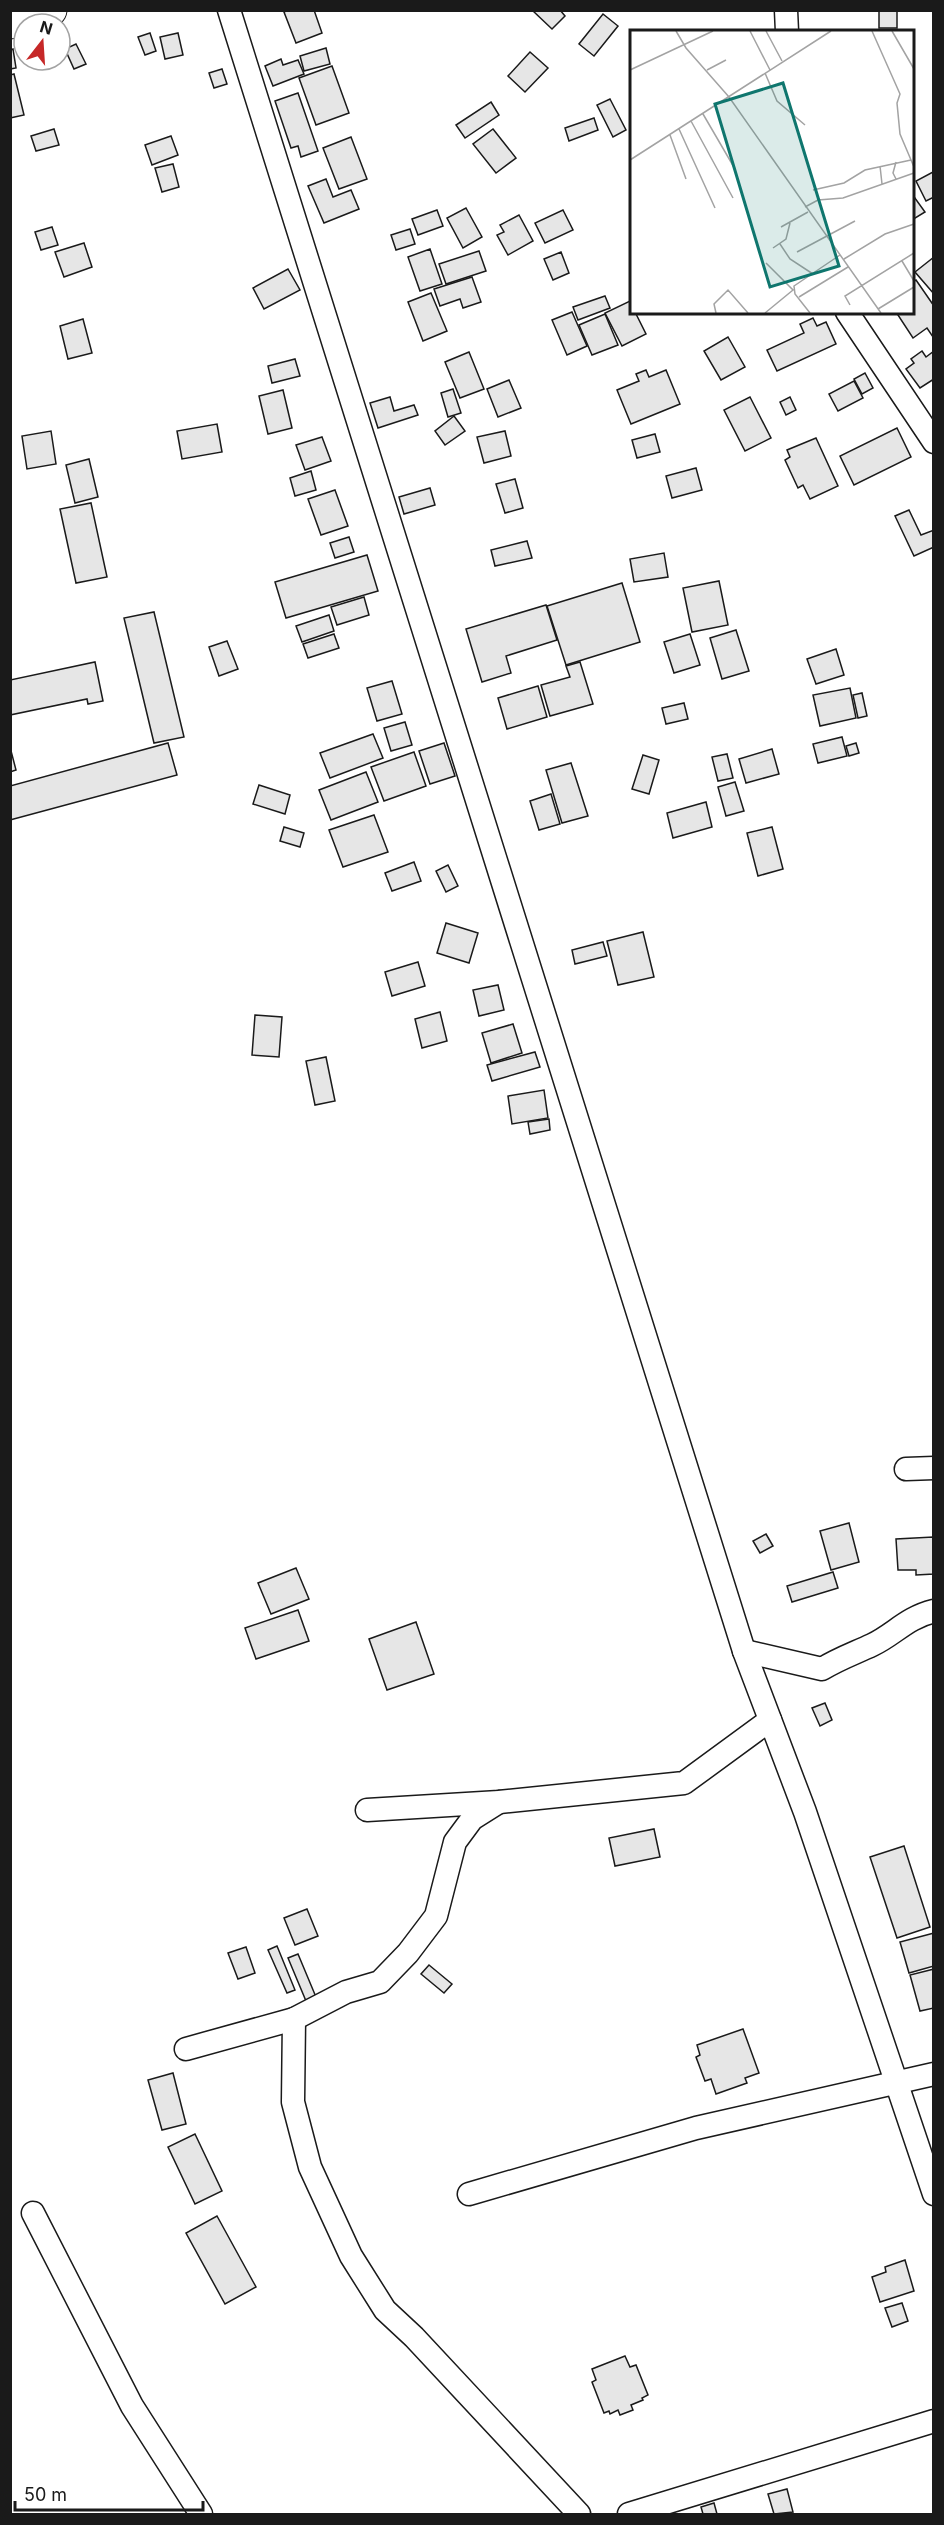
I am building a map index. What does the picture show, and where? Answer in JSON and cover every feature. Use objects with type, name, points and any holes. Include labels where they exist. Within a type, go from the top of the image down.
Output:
[{"type":"highway","points":[[10,21],[50,10]]},
{"type":"street","points":[[229,10],[744,1651],[808,1823],[933,2194]]},
{"type":"street","points":[[786,10],[787,30]]},
{"type":"street","points":[[848,314],[933,442]]},
{"type":"street","points":[[906,1468],[933,1468]]},
{"type":"street","points":[[744,1651],[822,1669],[840,1658],[874,1644],[904,1622],[933,1611]]},
{"type":"street","points":[[367,1810],[499,1802],[684,1783],[770,1720]]},
{"type":"street","points":[[186,2049],[294,2019],[346,1992],[380,1982],[408,1953],[436,1916],[455,1842],[472,1820],[499,1802]]},
{"type":"street","points":[[294,2019],[293,2102],[310,2167],[351,2256],[385,2310],[414,2337],[579,2514]]},
{"type":"street","points":[[469,2194],[696,2128],[933,2074]]},
{"type":"street","points":[[33,2213],[132,2406],[201,2514]]},
{"type":"street","points":[[629,2514],[933,2421]]},
{"type":"building","points":[[314,10],[322,33],[296,43],[284,12]]},
{"type":"building","points":[[532,10],[560,10],[565,16],[552,29]]},
{"type":"building","points":[[879,10],[897,10],[897,28],[879,28]]},
{"type":"building","points":[[603,14],[618,26],[594,56],[579,44]]},
{"type":"building","points":[[150,33],[156,51],[145,55],[138,37]]},
{"type":"building","points":[[178,33],[183,55],[165,59],[160,37]]},
{"type":"building","points":[[76,44],[86,64],[74,69],[72,65],[72,46]]},
{"type":"building","points":[[326,48],[330,64],[304,71],[300,56]]},
{"type":"building","points":[[12,49],[12,69],[10,69],[10,50]]},
{"type":"building","points":[[530,52],[548,68],[525,92],[508,76]]},
{"type":"building","points":[[281,59],[283,65],[298,60],[304,74],[273,86],[265,66]]},
{"type":"building","points":[[332,66],[349,113],[316,125],[299,78]]},
{"type":"building","points":[[222,69],[227,84],[214,88],[209,73]]},
{"type":"building","points":[[14,74],[24,115],[10,118],[10,75]]},
{"type":"building","points":[[298,93],[318,151],[301,157],[298,146],[291,148],[275,101]]},
{"type":"building","points":[[610,99],[626,130],[613,137],[597,105]]},
{"type":"building","points":[[491,102],[499,115],[465,138],[456,125]]},
{"type":"building","points":[[594,118],[598,130],[569,141],[565,128]]},
{"type":"building","points":[[54,129],[59,145],[36,151],[31,136]]},
{"type":"building","points":[[493,129],[516,158],[496,173],[473,144]]},
{"type":"building","points":[[171,136],[178,155],[152,165],[145,145]]},
{"type":"building","points":[[351,137],[367,179],[339,189],[323,148]]},
{"type":"building","points":[[173,164],[179,187],[162,192],[155,168]]},
{"type":"building","points":[[933,172],[934,197],[926,201],[916,181]]},
{"type":"building","points":[[326,179],[333,197],[351,190],[359,209],[324,223],[308,186]]},
{"type":"building","points":[[914,197],[925,212],[914,219]]},
{"type":"building","points":[[466,208],[482,237],[463,248],[447,218]]},
{"type":"building","points":[[437,210],[443,226],[418,235],[412,219]]},
{"type":"building","points":[[563,210],[573,230],[545,243],[535,223]]},
{"type":"building","points":[[519,215],[533,241],[508,255],[497,235],[504,232],[500,225]]},
{"type":"building","points":[[52,227],[58,245],[41,250],[35,232]]},
{"type":"building","points":[[410,229],[415,244],[396,250],[391,235]]},
{"type":"building","points":[[84,243],[92,267],[64,277],[55,252]]},
{"type":"building","points":[[430,249],[442,284],[420,291],[408,257]]},
{"type":"building","points":[[479,251],[486,271],[446,284],[439,264]]},
{"type":"building","points":[[561,252],[569,273],[553,280],[544,259]]},
{"type":"building","points":[[934,257],[934,294],[915,272]]},
{"type":"building","points":[[288,269],[300,290],[264,309],[253,288]]},
{"type":"building","points":[[472,277],[481,302],[463,308],[460,299],[440,306],[434,289]]},
{"type":"building","points":[[916,280],[934,306],[933,337],[927,328],[913,338],[897,314],[914,314],[914,281]]},
{"type":"building","points":[[431,293],[447,331],[423,341],[408,302]]},
{"type":"building","points":[[605,296],[610,308],[578,320],[573,307]]},
{"type":"building","points":[[630,301],[630,314],[636,314],[646,334],[622,346],[605,313]]},
{"type":"building","points":[[572,312],[587,346],[567,355],[552,320]]},
{"type":"building","points":[[605,314],[618,345],[592,355],[579,325]]},
{"type":"building","points":[[813,318],[817,326],[826,322],[836,344],[777,371],[767,350],[804,333],[800,324]]},
{"type":"building","points":[[83,319],[92,353],[68,359],[60,326]]},
{"type":"building","points":[[728,337],[745,367],[721,380],[704,351]]},
{"type":"building","points":[[922,351],[926,357],[934,351],[934,379],[920,388],[906,369],[914,363],[911,359]]},
{"type":"building","points":[[469,352],[484,389],[460,398],[445,362]]},
{"type":"building","points":[[295,359],[300,376],[272,383],[268,366]]},
{"type":"building","points":[[646,370],[649,377],[666,370],[680,404],[631,424],[617,390],[639,381],[636,374]]},
{"type":"building","points":[[865,373],[873,388],[862,394],[854,379]]},
{"type":"building","points":[[509,380],[521,408],[498,417],[487,389]]},
{"type":"building","points":[[854,381],[863,398],[838,411],[829,394]]},
{"type":"building","points":[[453,389],[461,413],[448,417],[441,393]]},
{"type":"building","points":[[283,390],[292,428],[268,434],[259,396]]},
{"type":"building","points":[[390,397],[394,411],[414,405],[418,415],[378,428],[370,403]]},
{"type":"building","points":[[750,397],[771,438],[745,451],[724,410]]},
{"type":"building","points":[[790,397],[796,410],[786,415],[780,402]]},
{"type":"building","points":[[454,416],[465,431],[445,445],[435,431]]},
{"type":"building","points":[[217,424],[222,452],[182,459],[177,431]]},
{"type":"building","points":[[897,428],[911,457],[854,485],[840,456]]},
{"type":"building","points":[[51,431],[56,464],[27,469],[22,436]]},
{"type":"building","points":[[505,431],[511,456],[484,463],[477,437]]},
{"type":"building","points":[[655,434],[660,452],[637,458],[632,440]]},
{"type":"building","points":[[322,437],[331,461],[305,470],[296,445]]},
{"type":"building","points":[[816,438],[838,486],[810,499],[803,485],[798,488],[785,460],[790,457],[787,450]]},
{"type":"building","points":[[89,459],[98,497],[75,503],[66,465]]},
{"type":"building","points":[[696,468],[702,490],[672,498],[666,476]]},
{"type":"building","points":[[311,471],[316,490],[295,496],[290,478]]},
{"type":"building","points":[[515,479],[523,508],[505,513],[496,484]]},
{"type":"building","points":[[430,488],[435,505],[404,514],[399,497]]},
{"type":"building","points":[[335,490],[348,526],[321,535],[308,499]]},
{"type":"building","points":[[91,503],[107,577],[76,583],[60,509]]},
{"type":"building","points":[[909,510],[921,535],[934,530],[934,547],[914,556],[895,516]]},
{"type":"building","points":[[349,537],[354,552],[335,558],[330,543]]},
{"type":"building","points":[[527,541],[532,558],[495,566],[491,550]]},
{"type":"building","points":[[664,553],[668,577],[634,582],[630,559]]},
{"type":"building","points":[[367,555],[378,591],[286,618],[275,582]]},
{"type":"building","points":[[719,581],[728,625],[692,632],[683,588]]},
{"type":"building","points":[[622,583],[640,642],[566,665],[547,606]]},
{"type":"building","points":[[364,597],[369,615],[337,625],[331,607]]},
{"type":"building","points":[[546,605],[557,640],[506,656],[511,673],[482,682],[466,629]]},
{"type":"building","points":[[154,612],[184,737],[154,743],[124,618]]},
{"type":"building","points":[[329,615],[334,631],[302,642],[296,626]]},
{"type":"building","points":[[736,630],[749,671],[722,679],[710,638]]},
{"type":"building","points":[[334,634],[339,648],[308,658],[303,644]]},
{"type":"building","points":[[690,634],[700,665],[674,673],[664,642]]},
{"type":"building","points":[[227,641],[238,669],[219,676],[209,647]]},
{"type":"building","points":[[836,649],[844,675],[816,684],[807,659]]},
{"type":"building","points":[[95,662],[103,701],[88,704],[87,699],[10,715],[10,680]]},
{"type":"building","points":[[580,662],[593,704],[550,716],[541,685],[570,677],[566,666]]},
{"type":"building","points":[[392,681],[402,714],[377,721],[367,688]]},
{"type":"building","points":[[538,686],[547,717],[507,729],[498,698]]},
{"type":"building","points":[[850,688],[856,718],[820,726],[813,695]]},
{"type":"building","points":[[862,693],[867,716],[858,718],[853,695]]},
{"type":"building","points":[[684,703],[688,719],[666,724],[662,708]]},
{"type":"building","points":[[405,722],[412,745],[391,751],[384,728]]},
{"type":"building","points":[[373,734],[383,758],[330,778],[320,753]]},
{"type":"building","points":[[842,737],[847,756],[818,763],[813,744]]},
{"type":"building","points":[[168,743],[177,775],[10,820],[10,786]]},
{"type":"building","points":[[444,743],[455,776],[430,784],[419,751]]},
{"type":"building","points":[[856,743],[859,753],[849,756],[846,746]]},
{"type":"building","points":[[10,747],[16,770],[10,772]]},
{"type":"building","points":[[772,749],[779,774],[746,783],[739,759]]},
{"type":"building","points":[[414,752],[426,786],[384,801],[371,767]]},
{"type":"building","points":[[727,754],[733,778],[718,781],[712,757]]},
{"type":"building","points":[[643,755],[659,760],[649,794],[632,789]]},
{"type":"building","points":[[571,763],[588,816],[562,823],[546,770]]},
{"type":"building","points":[[366,772],[378,802],[331,820],[319,790]]},
{"type":"building","points":[[735,782],[744,811],[726,816],[718,787]]},
{"type":"building","points":[[259,785],[290,795],[285,814],[253,804]]},
{"type":"building","points":[[551,794],[560,824],[539,830],[530,801]]},
{"type":"building","points":[[706,802],[712,827],[673,838],[667,813]]},
{"type":"building","points":[[374,815],[388,852],[343,867],[329,830]]},
{"type":"building","points":[[284,827],[304,833],[300,847],[280,841]]},
{"type":"building","points":[[772,827],[783,869],[758,876],[747,833]]},
{"type":"building","points":[[414,862],[421,881],[392,891],[385,873]]},
{"type":"building","points":[[448,865],[458,886],[446,892],[436,871]]},
{"type":"building","points":[[446,923],[478,933],[469,963],[437,953]]},
{"type":"building","points":[[643,932],[654,977],[618,985],[607,941]]},
{"type":"building","points":[[603,942],[607,956],[575,964],[572,950]]},
{"type":"building","points":[[418,962],[425,986],[392,996],[385,972]]},
{"type":"building","points":[[498,985],[504,1010],[479,1016],[473,990]]},
{"type":"building","points":[[440,1012],[447,1041],[422,1048],[415,1019]]},
{"type":"building","points":[[255,1015],[282,1017],[279,1057],[252,1055]]},
{"type":"building","points":[[513,1024],[522,1053],[491,1063],[482,1033]]},
{"type":"building","points":[[535,1052],[540,1067],[492,1081],[487,1065]]},
{"type":"building","points":[[326,1057],[335,1101],[315,1105],[306,1061]]},
{"type":"building","points":[[544,1090],[548,1118],[512,1124],[508,1096]]},
{"type":"building","points":[[549,1119],[550,1130],[530,1134],[528,1122]]},
{"type":"building","points":[[849,1523],[859,1562],[831,1570],[820,1531]]},
{"type":"building","points":[[766,1534],[773,1546],[760,1553],[753,1541]]},
{"type":"building","points":[[933,1537],[934,1574],[916,1575],[916,1570],[898,1570],[896,1539]]},
{"type":"building","points":[[296,1568],[309,1599],[271,1614],[258,1583]]},
{"type":"building","points":[[833,1572],[838,1588],[792,1602],[787,1586]]},
{"type":"building","points":[[298,1610],[309,1641],[256,1659],[245,1628]]},
{"type":"building","points":[[416,1622],[434,1674],[387,1690],[369,1639]]},
{"type":"building","points":[[825,1703],[832,1720],[820,1726],[812,1708]]},
{"type":"building","points":[[654,1829],[660,1857],[615,1866],[609,1838]]},
{"type":"building","points":[[904,1846],[930,1927],[897,1938],[870,1857]]},
{"type":"building","points":[[307,1909],[318,1936],[295,1945],[284,1918]]},
{"type":"building","points":[[934,1933],[934,1966],[909,1973],[900,1942]]},
{"type":"building","points":[[277,1946],[295,1990],[287,1993],[268,1950]]},
{"type":"building","points":[[246,1947],[255,1973],[238,1979],[228,1953]]},
{"type":"building","points":[[298,1954],[316,1997],[306,2001],[288,1958]]},
{"type":"building","points":[[429,1965],[452,1984],[444,1993],[421,1974]]},
{"type":"building","points":[[934,1969],[934,2008],[920,2011],[910,1975]]},
{"type":"building","points":[[743,2029],[759,2073],[745,2078],[747,2083],[716,2094],[711,2079],[705,2081],[696,2057],[700,2055],[697,2045]]},
{"type":"building","points":[[173,2073],[186,2124],[162,2130],[148,2080]]},
{"type":"building","points":[[195,2134],[222,2191],[195,2204],[168,2147]]},
{"type":"building","points":[[217,2216],[256,2287],[225,2304],[186,2233]]},
{"type":"building","points":[[905,2260],[914,2291],[880,2302],[872,2277],[886,2272],[885,2267]]},
{"type":"building","points":[[902,2303],[908,2321],[892,2327],[885,2308]]},
{"type":"building","points":[[625,2356],[630,2367],[636,2365],[648,2395],[631,2405],[633,2410],[620,2415],[618,2410],[610,2414],[609,2411],[604,2413],[592,2382],[596,2380],[592,2369]]},
{"type":"building","points":[[787,2489],[793,2512],[774,2514],[768,2494]]},
{"type":"building","points":[[714,2503],[717,2514],[703,2514],[701,2507]]}]
